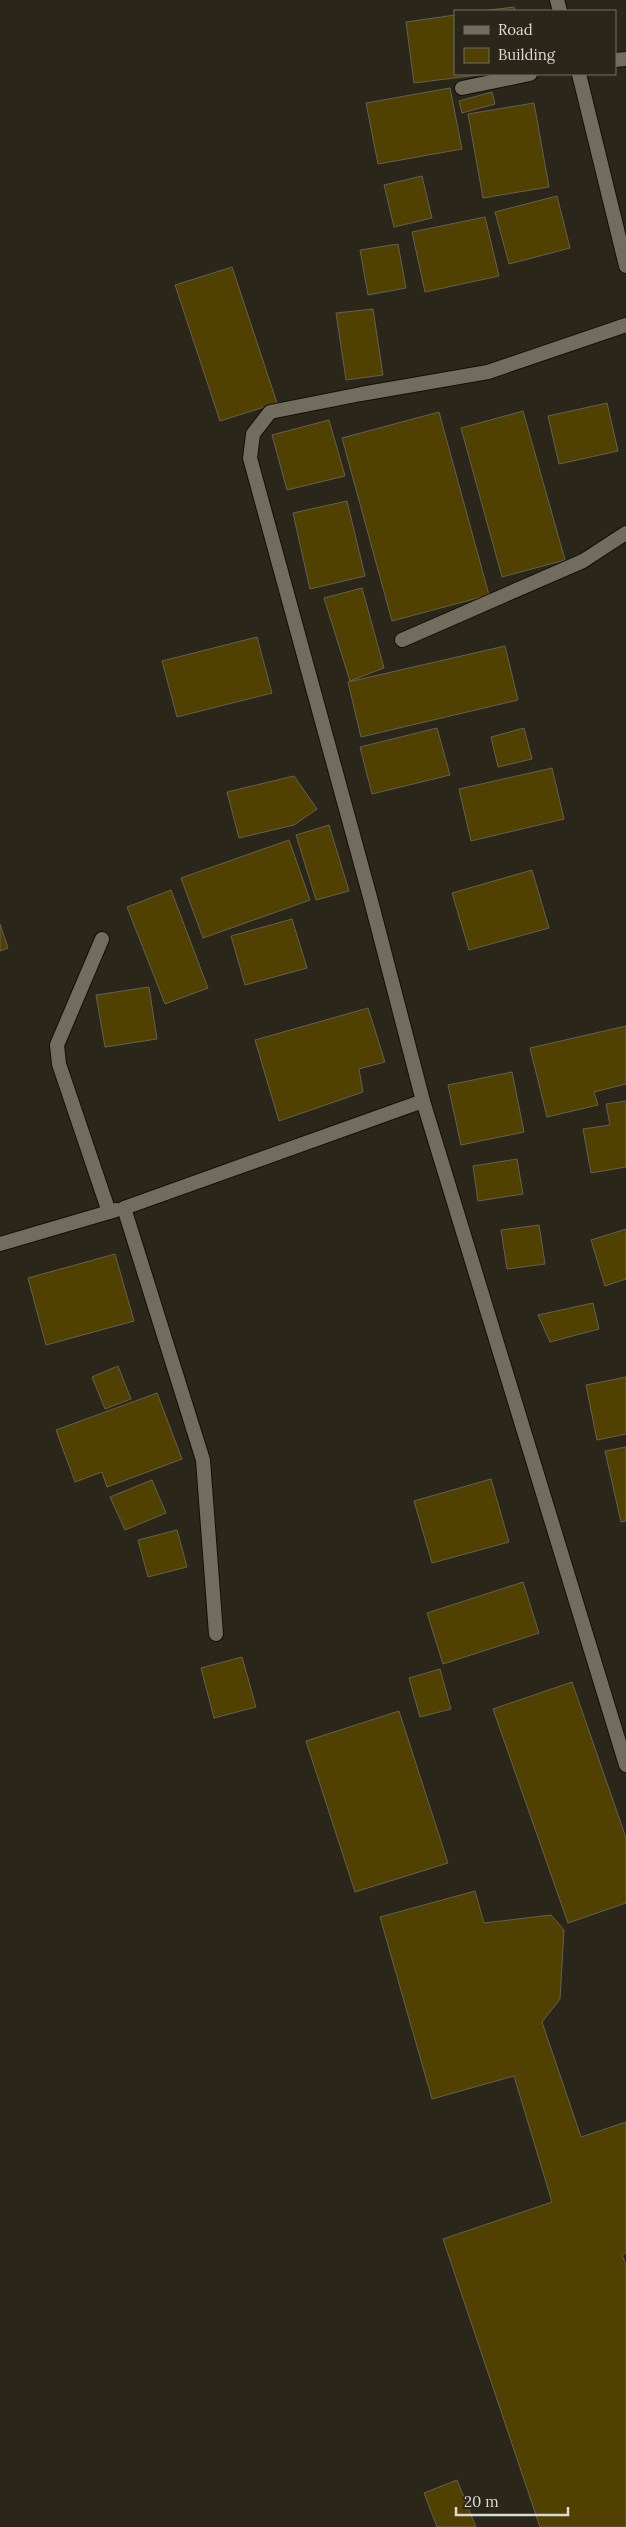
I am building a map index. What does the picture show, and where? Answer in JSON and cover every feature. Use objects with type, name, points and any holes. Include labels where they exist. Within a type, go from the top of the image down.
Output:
[{"type":"street","points":[[462,88],[525,75]]},
{"type":"street","points":[[580,75],[626,266]]},
{"type":"street","points":[[626,325],[488,372],[270,412],[253,434],[250,458],[370,897],[423,1100],[626,1765]]},
{"type":"street","points":[[402,640],[583,561],[626,533]]},
{"type":"street","points":[[102,939],[57,1045],[59,1064],[109,1212]]},
{"type":"street","points":[[0,1244],[124,1208],[423,1100]]},
{"type":"street","points":[[124,1208],[203,1460],[216,1634]]},
{"type":"building","points":[[514,7],[515,10],[490,10]]},
{"type":"building","points":[[454,15],[454,75],[478,75],[414,83],[406,22]]},
{"type":"building","points":[[450,88],[462,149],[378,164],[366,103]]},
{"type":"building","points":[[492,92],[495,104],[462,113],[459,101]]},
{"type":"building","points":[[534,103],[549,187],[483,198],[468,114]]},
{"type":"building","points":[[422,176],[432,218],[394,227],[384,185]]},
{"type":"building","points":[[557,196],[570,248],[509,264],[495,212]]},
{"type":"building","points":[[485,217],[499,276],[425,292],[412,232]]},
{"type":"building","points":[[398,244],[406,288],[368,295],[360,250]]},
{"type":"building","points":[[232,267],[277,403],[220,421],[175,285]]},
{"type":"building","points":[[373,309],[383,375],[346,380],[336,313]]},
{"type":"building","points":[[607,403],[618,451],[559,464],[548,416]]},
{"type":"building","points":[[523,411],[565,560],[502,577],[461,428]]},
{"type":"building","points":[[439,412],[489,595],[392,621],[342,438]]},
{"type":"building","points":[[329,420],[345,476],[287,490],[272,435]]},
{"type":"building","points":[[347,501],[365,576],[310,589],[293,513]]},
{"type":"building","points":[[362,588],[384,668],[350,681],[324,598]]},
{"type":"building","points":[[257,637],[272,693],[177,717],[162,661]]},
{"type":"building","points":[[505,646],[518,700],[361,737],[348,682]]},
{"type":"building","points":[[437,728],[450,775],[372,794],[360,747]]},
{"type":"building","points":[[524,728],[532,759],[498,767],[491,737]]},
{"type":"building","points":[[552,768],[564,819],[471,841],[459,789]]},
{"type":"building","points":[[294,776],[317,809],[294,825],[239,838],[227,792]]},
{"type":"building","points":[[329,825],[349,891],[316,900],[296,835]]},
{"type":"building","points":[[289,840],[310,900],[203,938],[181,878]]},
{"type":"building","points":[[532,870],[549,928],[469,950],[452,893]]},
{"type":"building","points":[[171,890],[208,988],[165,1004],[127,907]]},
{"type":"building","points":[[292,919],[307,968],[245,985],[231,936]]},
{"type":"building","points":[[0,924],[8,948],[0,951]]},
{"type":"building","points":[[149,987],[157,1039],[105,1047],[96,995]]},
{"type":"building","points":[[368,1008],[385,1062],[359,1069],[363,1092],[279,1121],[255,1040]]},
{"type":"building","points":[[626,1026],[626,1084],[594,1092],[598,1105],[547,1117],[530,1048]]},
{"type":"building","points":[[512,1072],[524,1132],[461,1145],[448,1085]]},
{"type":"building","points":[[626,1101],[626,1167],[591,1173],[583,1129],[610,1125],[606,1104]]},
{"type":"building","points":[[517,1159],[523,1194],[478,1201],[473,1166]]},
{"type":"building","points":[[539,1225],[545,1264],[507,1269],[501,1230]]},
{"type":"building","points":[[626,1229],[626,1279],[605,1286],[591,1240]]},
{"type":"building","points":[[115,1254],[134,1321],[46,1345],[28,1278]]},
{"type":"building","points":[[593,1303],[599,1329],[550,1342],[538,1315]]},
{"type":"building","points":[[118,1366],[131,1399],[105,1409],[92,1377]]},
{"type":"building","points":[[626,1377],[626,1434],[597,1440],[586,1385]]},
{"type":"building","points":[[157,1393],[182,1459],[107,1487],[102,1472],[75,1482],[56,1430]]},
{"type":"building","points":[[626,1447],[626,1521],[621,1522],[605,1451]]},
{"type":"building","points":[[491,1479],[509,1542],[432,1563],[414,1501]]},
{"type":"building","points":[[152,1480],[166,1513],[125,1530],[110,1497]]},
{"type":"building","points":[[177,1530],[187,1567],[148,1577],[138,1540]]},
{"type":"building","points":[[523,1582],[539,1633],[443,1664],[427,1613]]},
{"type":"building","points":[[242,1657],[256,1707],[214,1718],[201,1668]]},
{"type":"building","points":[[440,1669],[451,1709],[420,1717],[409,1678]]},
{"type":"building","points":[[572,1682],[626,1838],[626,1903],[568,1923],[493,1709]]},
{"type":"building","points":[[399,1711],[448,1863],[355,1892],[306,1741]]},
{"type":"building","points":[[475,1891],[484,1923],[551,1915],[564,1930],[560,1999],[542,2022],[581,2137],[626,2122],[626,2253],[622,2255],[626,2265],[626,2527],[540,2527],[443,2239],[552,2202],[514,2076],[432,2099],[380,1917]]},
{"type":"building","points":[[457,2480],[476,2527],[437,2527],[424,2493]]}]
